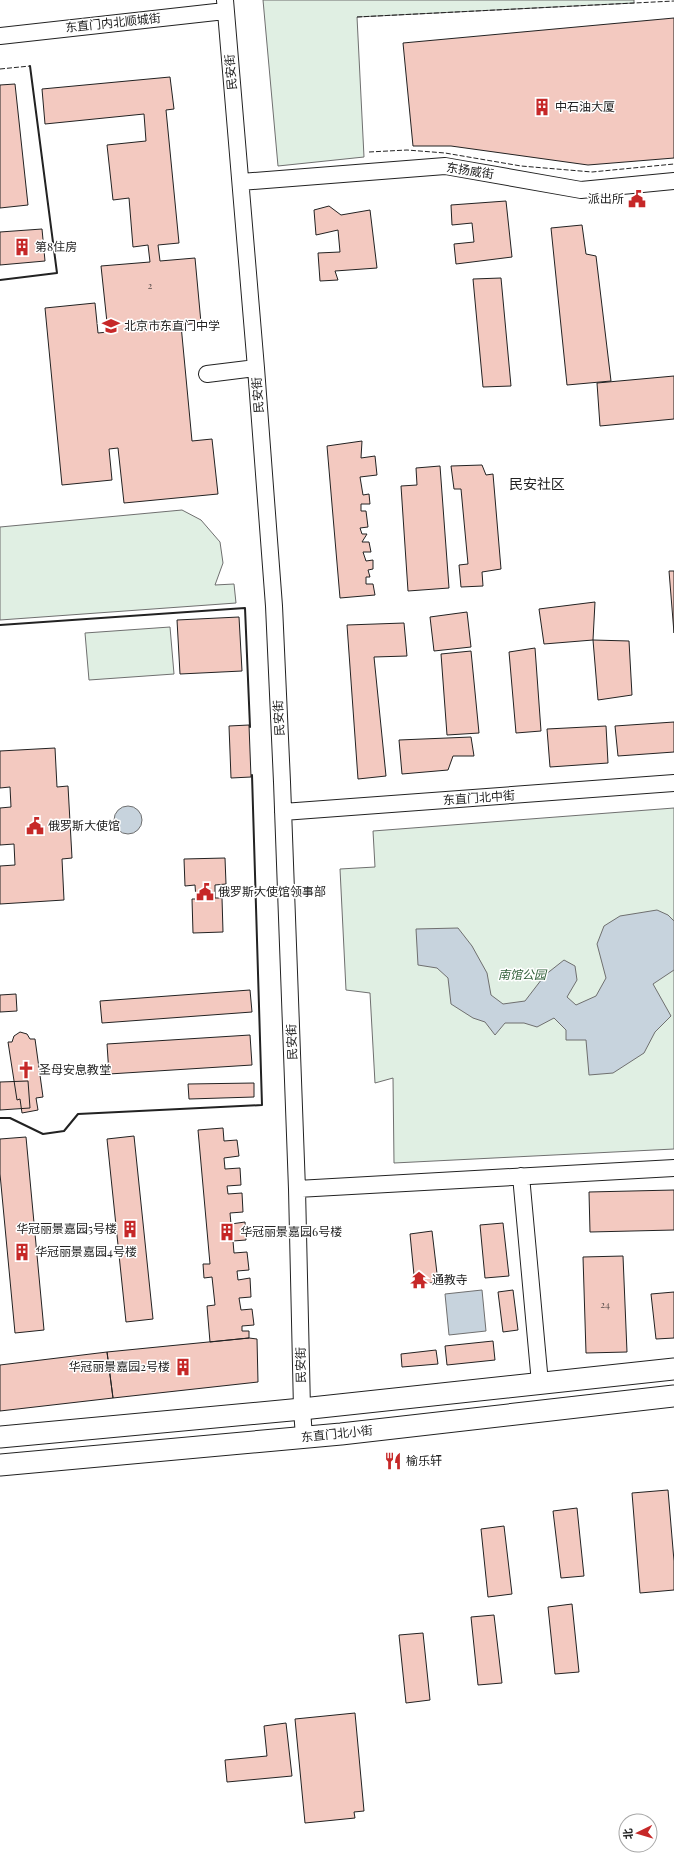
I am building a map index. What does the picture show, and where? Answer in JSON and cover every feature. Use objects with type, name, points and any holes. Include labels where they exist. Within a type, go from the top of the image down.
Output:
[{"type":"main road","points":[[0,1437],[302,1409],[674,1369]]},
{"type":"main road","name":"东直门北小街","points":[[0,1465],[304,1437],[674,1396]]},
{"type":"street","name":"东直门内北顺城街","points":[[0,36],[225,5]]},
{"type":"street","name":"民安街","points":[[225,5],[241,182],[274,606],[297,1189],[302,1409],[304,1437]]},
{"type":"street","name":"东扬威街","points":[[241,182],[445,166],[581,190],[674,181]]},
{"type":"street","points":[[208,374],[256,368]]},
{"type":"street","name":"东直门北中街","points":[[283,812],[674,783]]},
{"type":"street","points":[[297,1189],[674,1168]]},
{"type":"street","points":[[521,1176],[540,1383]]},
{"type":"green space","points":[[263,0],[634,0],[634,3],[357,17],[364,157],[278,166]]},
{"type":"green space","points":[[182,510],[201,520],[220,542],[223,563],[215,585],[234,584],[236,603],[0,620],[0,527]]},
{"type":"green space","points":[[170,627],[174,674],[89,680],[85,633]]},
{"type":"green space","name":"南馆公园","points":[[674,808],[674,1149],[394,1163],[393,1078],[375,1083],[370,993],[346,990],[340,869],[375,867],[373,831]]},
{"type":"shaded area","points":[[128,806],[138,810],[142,820],[138,830],[128,834],[118,830],[114,820],[118,810]]},
{"type":"shaded area","points":[[657,910],[668,915],[674,921],[674,970],[653,984],[671,1016],[655,1032],[644,1053],[613,1073],[589,1075],[586,1040],[566,1040],[566,1030],[554,1018],[537,1027],[524,1023],[505,1023],[495,1035],[485,1022],[473,1018],[451,1004],[448,978],[437,968],[418,965],[416,929],[458,928],[472,946],[487,973],[491,995],[503,1004],[525,1001],[545,975],[564,960],[575,966],[577,980],[567,997],[576,1005],[596,996],[606,978],[597,944],[604,926],[620,916]]},
{"type":"shaded area","points":[[482,1290],[486,1331],[449,1335],[445,1294]]},
{"type":"building","name":"中石油大厦","points":[[674,18],[674,158],[588,165],[451,146],[413,146],[403,43]]},
{"type":"building","points":[[170,77],[174,109],[166,110],[179,243],[158,245],[160,261],[195,258],[201,323],[181,325],[192,441],[212,439],[218,494],[124,503],[118,448],[109,449],[112,480],[62,485],[45,308],[95,303],[98,333],[108,332],[101,266],[150,262],[148,245],[133,247],[129,198],[113,200],[107,145],[146,141],[144,114],[45,124],[42,89]]},
{"type":"building","points":[[15,84],[28,205],[0,208],[0,85]]},
{"type":"building","points":[[506,201],[512,257],[456,264],[454,244],[474,242],[472,223],[452,225],[451,205]]},
{"type":"building","points":[[329,206],[341,215],[370,210],[377,268],[335,271],[338,280],[320,281],[318,253],[340,252],[338,230],[316,235],[314,210]]},
{"type":"building","points":[[582,225],[586,254],[596,256],[611,381],[567,385],[551,228]]},
{"type":"building","name":"第8住房","points":[[42,229],[45,261],[0,265],[0,232]]},
{"type":"building","points":[[501,278],[511,386],[483,387],[473,279]]},
{"type":"building","points":[[674,376],[674,419],[600,426],[597,383]]},
{"type":"building","points":[[362,441],[361,458],[375,456],[377,475],[360,477],[363,495],[369,494],[370,504],[361,504],[361,511],[366,511],[368,527],[360,528],[362,534],[367,534],[362,542],[369,542],[371,552],[363,552],[366,561],[373,560],[373,569],[368,570],[370,577],[366,577],[366,584],[373,584],[375,595],[340,598],[327,446]]},
{"type":"building","points":[[482,465],[486,475],[493,474],[501,569],[482,572],[483,586],[461,587],[459,565],[468,564],[461,489],[454,489],[451,466]]},
{"type":"building","points":[[440,466],[449,588],[408,591],[401,486],[417,485],[416,468]]},
{"type":"building","points":[[669,571],[674,571],[674,633]]},
{"type":"building","points":[[595,602],[593,640],[544,644],[539,609]]},
{"type":"building","points":[[467,612],[471,647],[434,651],[430,617]]},
{"type":"building","points":[[239,617],[242,671],[180,674],[177,620]]},
{"type":"building","points":[[404,623],[407,656],[374,657],[386,776],[358,779],[347,625]]},
{"type":"building","points":[[593,640],[629,641],[632,695],[598,700]]},
{"type":"building","points":[[535,648],[541,731],[516,733],[509,652]]},
{"type":"building","points":[[471,651],[479,733],[447,735],[441,654]]},
{"type":"building","points":[[674,722],[674,752],[618,756],[615,726]]},
{"type":"building","points":[[249,725],[251,777],[231,778],[229,726]]},
{"type":"building","points":[[606,726],[608,763],[550,767],[547,729]]},
{"type":"building","points":[[471,737],[474,756],[453,756],[448,770],[402,774],[399,740]]},
{"type":"building","name":"俄罗斯大使馆","points":[[55,748],[57,787],[68,786],[72,858],[62,859],[64,900],[0,904],[0,866],[15,865],[14,844],[0,845],[0,808],[11,807],[10,787],[0,788],[0,751]]},
{"type":"building","name":"俄罗斯大使馆领事部","points":[[225,858],[226,884],[215,885],[215,898],[222,898],[223,932],[193,933],[192,899],[196,899],[195,885],[185,886],[184,859]]},
{"type":"building","points":[[250,990],[252,1012],[102,1023],[100,1001]]},
{"type":"building","points":[[16,994],[17,1011],[0,1012],[0,995]]},
{"type":"building","name":"圣母安息教堂","points":[[20,1032],[27,1034],[30,1039],[35,1039],[43,1097],[36,1098],[38,1110],[22,1113],[20,1099],[17,1100],[8,1042],[12,1042],[14,1036]]},
{"type":"building","points":[[250,1035],[252,1065],[109,1074],[107,1044]]},
{"type":"building","points":[[28,1081],[30,1108],[0,1110],[0,1082]]},
{"type":"building","points":[[254,1083],[254,1097],[189,1099],[188,1084]]},
{"type":"building","name":"华冠丽景嘉园6号楼","points":[[223,1128],[224,1141],[237,1140],[239,1156],[224,1158],[225,1169],[240,1168],[241,1185],[227,1186],[228,1194],[242,1193],[243,1212],[230,1213],[231,1224],[245,1222],[246,1240],[233,1241],[234,1253],[247,1252],[249,1270],[237,1271],[238,1280],[250,1278],[251,1297],[239,1298],[241,1310],[252,1309],[254,1325],[242,1326],[242,1331],[249,1331],[249,1338],[210,1342],[207,1306],[215,1305],[212,1277],[204,1278],[203,1264],[210,1264],[198,1130]]},
{"type":"building","name":"华冠丽景嘉园5号楼","points":[[134,1136],[153,1319],[126,1322],[107,1139]]},
{"type":"building","name":"华冠丽景嘉园4号楼","points":[[26,1137],[44,1330],[15,1333],[0,1174],[0,1139]]},
{"type":"building","points":[[674,1190],[674,1230],[590,1232],[589,1192]]},
{"type":"building","points":[[503,1223],[509,1276],[485,1278],[480,1225]]},
{"type":"building","points":[[432,1231],[438,1282],[415,1285],[410,1234]]},
{"type":"building","points":[[623,1256],[627,1352],[586,1353],[583,1257]]},
{"type":"building","points":[[513,1290],[518,1330],[503,1332],[498,1292]]},
{"type":"building","points":[[674,1292],[674,1338],[656,1339],[651,1294]]},
{"type":"building","name":"华冠丽景嘉园2号楼","points":[[249,1338],[257,1339],[258,1382],[113,1398],[107,1352]]},
{"type":"building","points":[[493,1341],[495,1360],[447,1365],[445,1346]]},
{"type":"building","points":[[436,1350],[438,1364],[402,1367],[401,1354]]},
{"type":"building","points":[[107,1352],[113,1398],[0,1411],[0,1365]]},
{"type":"building","points":[[668,1490],[674,1561],[674,1590],[640,1593],[632,1493]]},
{"type":"building","points":[[577,1508],[584,1576],[561,1578],[553,1511]]},
{"type":"building","points":[[504,1526],[512,1594],[488,1597],[481,1529]]},
{"type":"building","points":[[572,1604],[579,1672],[555,1674],[548,1607]]},
{"type":"building","points":[[494,1615],[502,1683],[478,1685],[471,1617]]},
{"type":"building","points":[[423,1633],[430,1700],[406,1703],[399,1635]]},
{"type":"building","points":[[355,1713],[364,1811],[354,1812],[355,1818],[305,1823],[295,1719]]},
{"type":"building","points":[[286,1723],[292,1776],[227,1782],[225,1760],[267,1756],[264,1726]]},
{"type":"fence","points":[[357,17],[674,1]]},
{"type":"fence","points":[[0,69],[30,66]]},
{"type":"fence","points":[[369,152],[407,150],[445,153],[521,166],[592,172],[674,164]]},
{"type":"wall","points":[[0,280],[57,273],[30,66]]},
{"type":"wall","points":[[0,625],[245,608],[250,727]]},
{"type":"wall","points":[[0,1118],[10,1118],[43,1134],[64,1131],[78,1114],[262,1105],[252,775]]},
{"type":"place","name":"中石油大厦","points":[[542,107]]},
{"type":"place","name":"派出所","points":[[637,199]]},
{"type":"place","name":"第8住房","points":[[22,247]]},
{"type":"place","name":"北京市东直门中学","points":[[111,326]]},
{"type":"place","name":"俄罗斯大使馆","points":[[35,826]]},
{"type":"place","name":"俄罗斯大使馆领事部","points":[[205,892]]},
{"type":"place","name":"圣母安息教堂","points":[[26,1070]]},
{"type":"place","name":"华冠丽景嘉园5号楼","points":[[130,1229]]},
{"type":"place","name":"华冠丽景嘉园6号楼","points":[[227,1232]]},
{"type":"place","name":"华冠丽景嘉园4号楼","points":[[22,1252]]},
{"type":"place","name":"通教寺","points":[[419,1280]]},
{"type":"place","name":"华冠丽景嘉园2号楼","points":[[183,1367]]},
{"type":"place","name":"榆乐轩","points":[[393,1461]]},
{"type":"district","name":"民安社区","points":[[537,484]]}]
